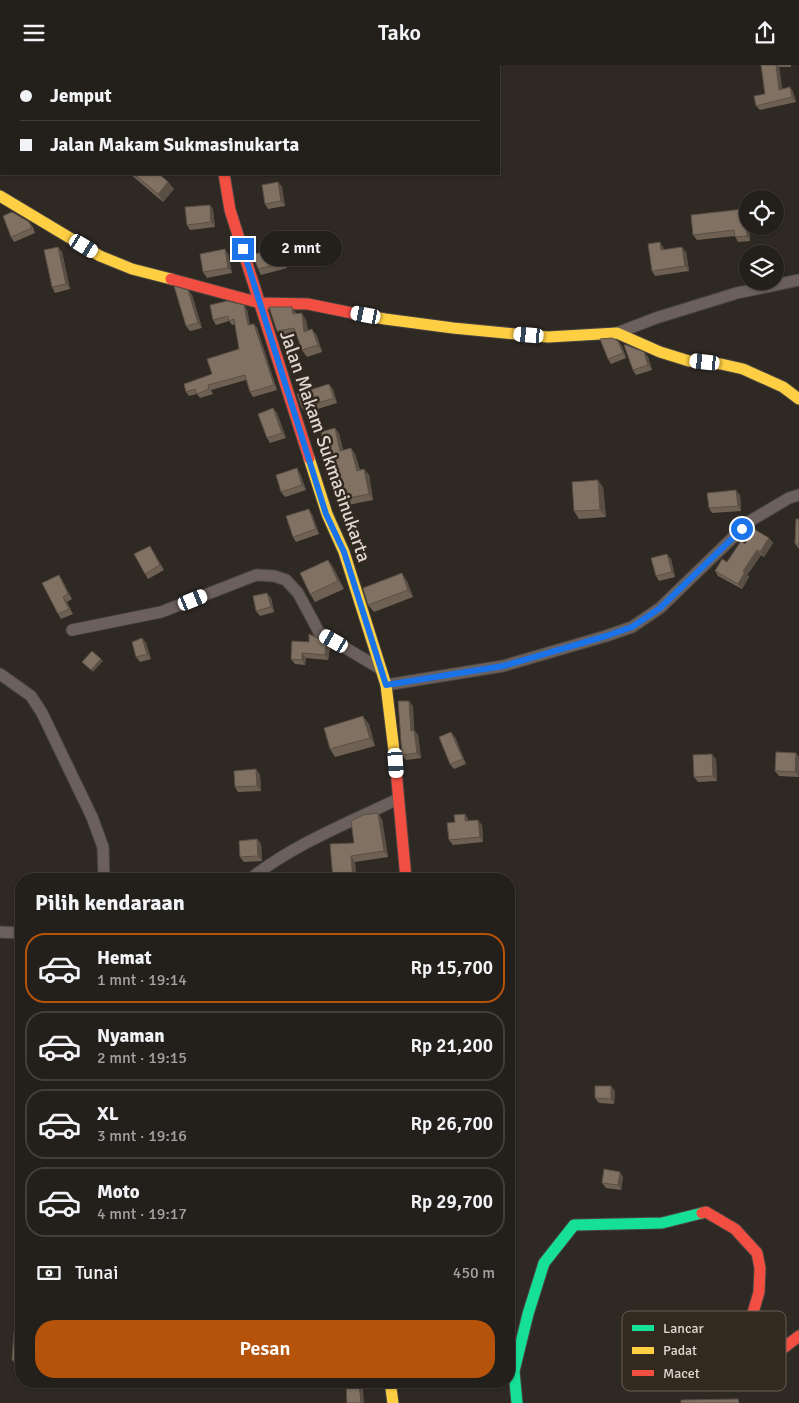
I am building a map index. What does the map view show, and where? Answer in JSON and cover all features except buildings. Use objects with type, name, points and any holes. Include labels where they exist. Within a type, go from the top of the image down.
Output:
[{"type":"street","name":"Jalan Makam Sukmasinukarta","points":[[224,175],[230,210],[326,514],[344,552],[379,668],[386,685],[394,745],[405,873]]},
{"type":"street","points":[[0,196],[100,256],[132,269],[260,303],[308,304],[394,321],[453,328],[548,337],[617,333],[656,318],[737,293],[799,280]]},
{"type":"street","points":[[617,333],[660,352],[689,361],[721,364],[742,369],[783,387],[799,399]]},
{"type":"street","points":[[386,685],[503,666],[632,627],[660,608],[750,521],[789,497],[799,495]]},
{"type":"street","points":[[72,631],[161,612],[256,575],[265,575],[286,580],[298,593],[319,632],[379,668]]},
{"type":"street","points":[[0,674],[31,696],[42,713],[92,817],[103,847],[104,873]]},
{"type":"street","points":[[258,873],[304,844],[398,799]]},
{"type":"street","points":[[0,932],[15,933]]},
{"type":"street","points":[[515,1367],[528,1314],[544,1263],[574,1225],[662,1223],[706,1212],[735,1229],[757,1253],[760,1268],[759,1292],[753,1311]]},
{"type":"street","points":[[786,1345],[799,1336]]},
{"type":"street","points":[[515,1382],[517,1403]]},
{"type":"street","points":[[391,1388],[393,1403]]},
{"type":"traffic: fast","points":[[515,1367],[528,1314],[544,1263],[574,1225],[662,1223],[702,1213]]},
{"type":"traffic: fast","points":[[515,1382],[517,1403]]},
{"type":"traffic: slow","points":[[0,196],[100,256],[132,269],[171,279]]},
{"type":"traffic: slow","points":[[352,313],[453,328],[548,337],[617,333],[660,352],[689,361],[721,364],[743,369],[783,387],[799,399]]},
{"type":"traffic: slow","points":[[309,458],[327,514],[344,552],[386,685],[395,759]]},
{"type":"traffic: slow","points":[[391,1388],[393,1403]]},
{"type":"traffic: jam","points":[[224,175],[230,210],[309,458]]},
{"type":"traffic: jam","points":[[171,279],[260,303],[308,304],[352,313]]},
{"type":"traffic: jam","points":[[395,759],[405,873]]},
{"type":"traffic: jam","points":[[702,1213],[706,1212],[735,1229],[757,1253],[760,1268],[759,1292],[753,1311]]},
{"type":"traffic: jam","points":[[786,1346],[799,1336]]},
{"type":"route","points":[[243,249],[326,514],[344,552],[379,668],[386,685],[503,666],[632,627],[660,608],[742,529]]}]
